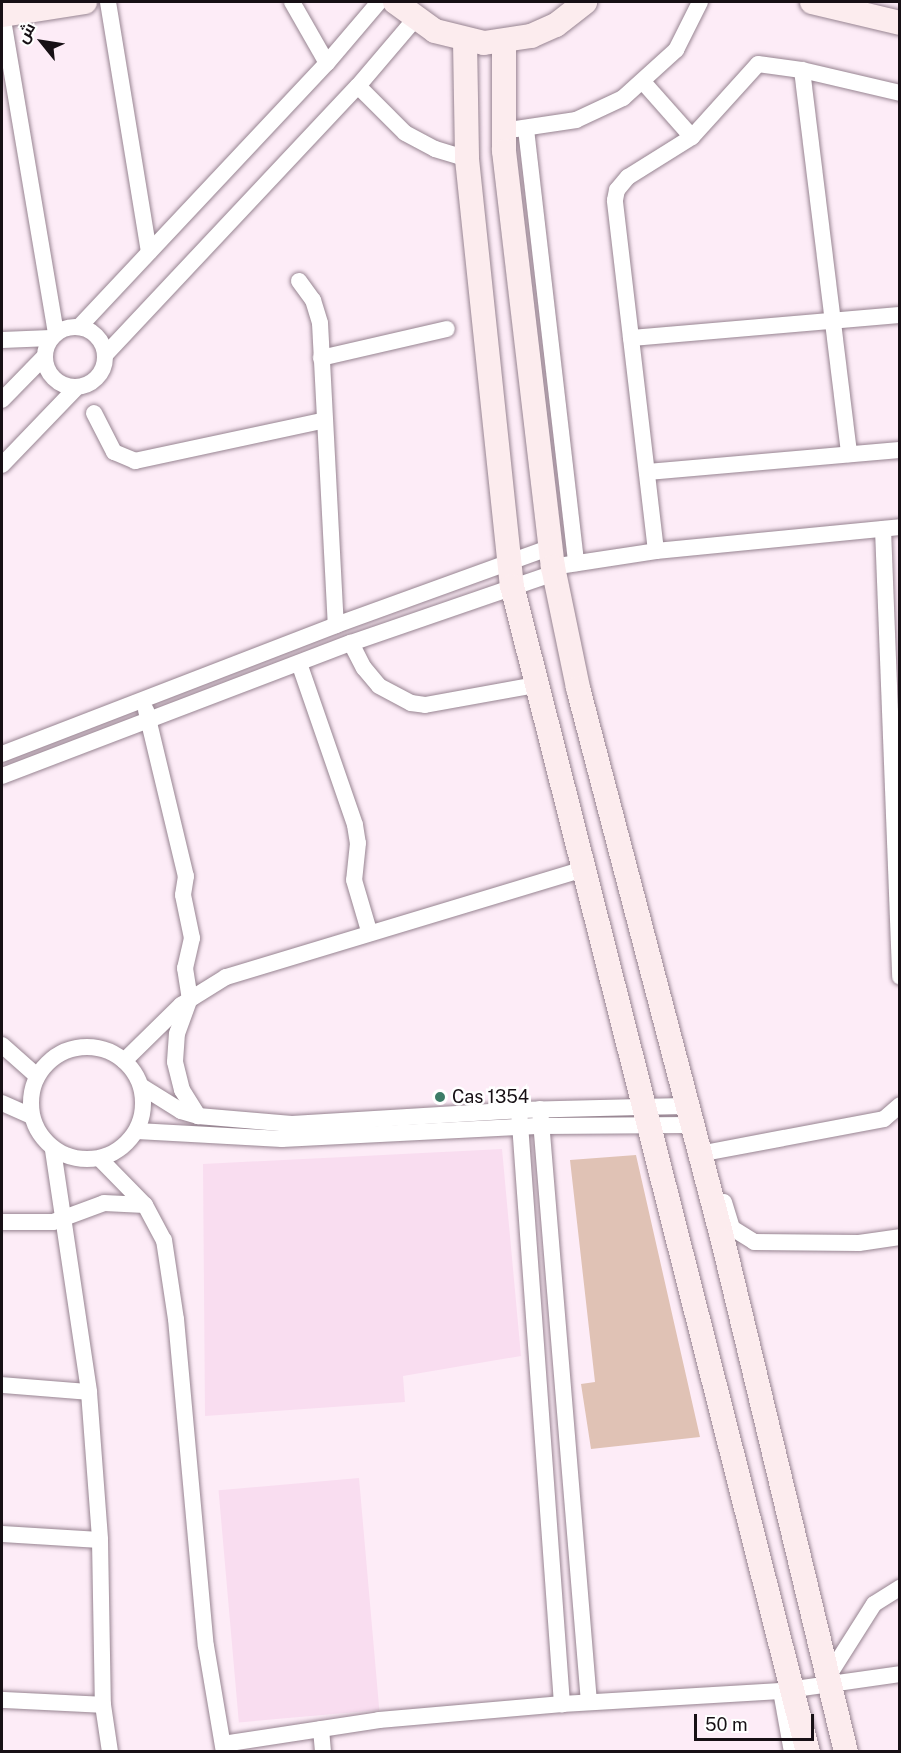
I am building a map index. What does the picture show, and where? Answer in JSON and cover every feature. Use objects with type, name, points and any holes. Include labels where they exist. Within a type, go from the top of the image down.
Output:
[{"type":"street","points":[[2,400],[44,357],[53,335],[2,14],[85,2]]},
{"type":"street","points":[[108,2],[149,252]]},
{"type":"street","points":[[292,2],[327,63]]},
{"type":"street","points":[[2,340],[53,335],[79,327],[327,63],[379,2]]},
{"type":"street","points":[[395,2],[415,19],[465,41],[504,42],[531,36],[556,25],[585,2]]},
{"type":"street","points":[[515,129],[587,116],[644,83],[676,50],[700,2]]},
{"type":"street","points":[[812,2],[900,23]]},
{"type":"street","points":[[2,465],[76,388],[97,377],[105,355],[358,86],[415,19]]},
{"type":"street","points":[[465,41],[467,159],[507,562],[536,686],[648,1115],[788,1691],[808,1752]]},
{"type":"street","points":[[504,42],[576,563]]},
{"type":"street","points":[[656,551],[615,200],[617,190],[628,177],[692,137],[758,64],[802,70],[900,93]]},
{"type":"street","points":[[802,70],[849,454]]},
{"type":"street","points":[[644,83],[692,137]]},
{"type":"street","points":[[358,86],[380,112],[405,133],[435,149],[467,159]]},
{"type":"street","points":[[515,129],[552,563],[578,688],[688,1115],[732,1228],[741,1237],[754,1242],[860,1243],[900,1237]]},
{"type":"street","points":[[299,281],[317,311],[336,625]]},
{"type":"street","points":[[631,338],[900,315]]},
{"type":"street","points":[[79,327],[101,342],[105,355]]},
{"type":"street","points":[[321,358],[447,329]]},
{"type":"street","points":[[44,357],[54,379],[76,388]]},
{"type":"street","points":[[94,413],[114,452],[135,462],[322,421]]},
{"type":"street","points":[[647,472],[900,450]]},
{"type":"street","points":[[2,754],[336,625],[507,562],[576,563],[656,551],[891,528],[900,977]]},
{"type":"street","points":[[2,776],[351,643],[512,586],[552,563]]},
{"type":"street","points":[[351,643],[364,668],[379,686],[411,703],[425,705],[536,686]]},
{"type":"street","points":[[299,663],[355,825],[358,843],[354,880],[369,931]]},
{"type":"street","points":[[144,700],[186,876],[183,900],[192,938],[185,968],[190,998],[177,1032],[175,1062],[182,1090],[198,1116]]},
{"type":"street","points":[[124,1060],[190,998],[243,970],[584,869]]},
{"type":"street","points":[[2,1045],[37,1076]]},
{"type":"street","points":[[87,1047],[107,1050],[124,1060],[141,1086],[144,1101],[137,1131],[121,1149],[100,1159],[76,1160],[54,1150],[40,1135],[31,1116],[31,1096],[37,1076],[50,1060],[67,1050],[87,1047]]},
{"type":"street","points":[[141,1086],[167,1103],[198,1116],[292,1124],[688,1115]]},
{"type":"street","points":[[2,1103],[31,1116]]},
{"type":"street","points":[[703,1153],[884,1119],[900,1105]]},
{"type":"street","points":[[137,1131],[282,1139],[519,1118]]},
{"type":"street","points":[[519,1118],[562,1704]]},
{"type":"street","points":[[541,1118],[590,1702]]},
{"type":"street","points":[[54,1150],[89,1392],[100,1540],[103,1705],[110,1752]]},
{"type":"street","points":[[703,1153],[846,1752]]},
{"type":"street","points":[[100,1159],[145,1205],[164,1240],[171,1277],[206,1646],[224,1748],[380,1720],[590,1702],[788,1691],[830,1680],[900,1674]]},
{"type":"street","points":[[2,1222],[48,1223],[104,1203],[145,1205]]},
{"type":"street","points":[[2,1385],[89,1392]]},
{"type":"street","points":[[2,1534],[100,1540]]},
{"type":"street","points":[[830,1680],[874,1604],[900,1587]]},
{"type":"street","points":[[788,1691],[792,1752]]},
{"type":"street","points":[[2,1700],[103,1705]]},
{"type":"street","points":[[321,1729],[323,1752]]},
{"type":"shaded area","points":[[502,1149],[521,1356],[403,1376],[405,1402],[205,1416],[203,1164]]},
{"type":"shaded area","points":[[636,1155],[700,1437],[591,1449],[581,1384],[595,1382],[570,1160]]},
{"type":"shaded area","points":[[359,1478],[379,1710],[239,1722],[219,1490]]},
{"type":"place","name":"Cas 1354","points":[[440,1097]]}]
